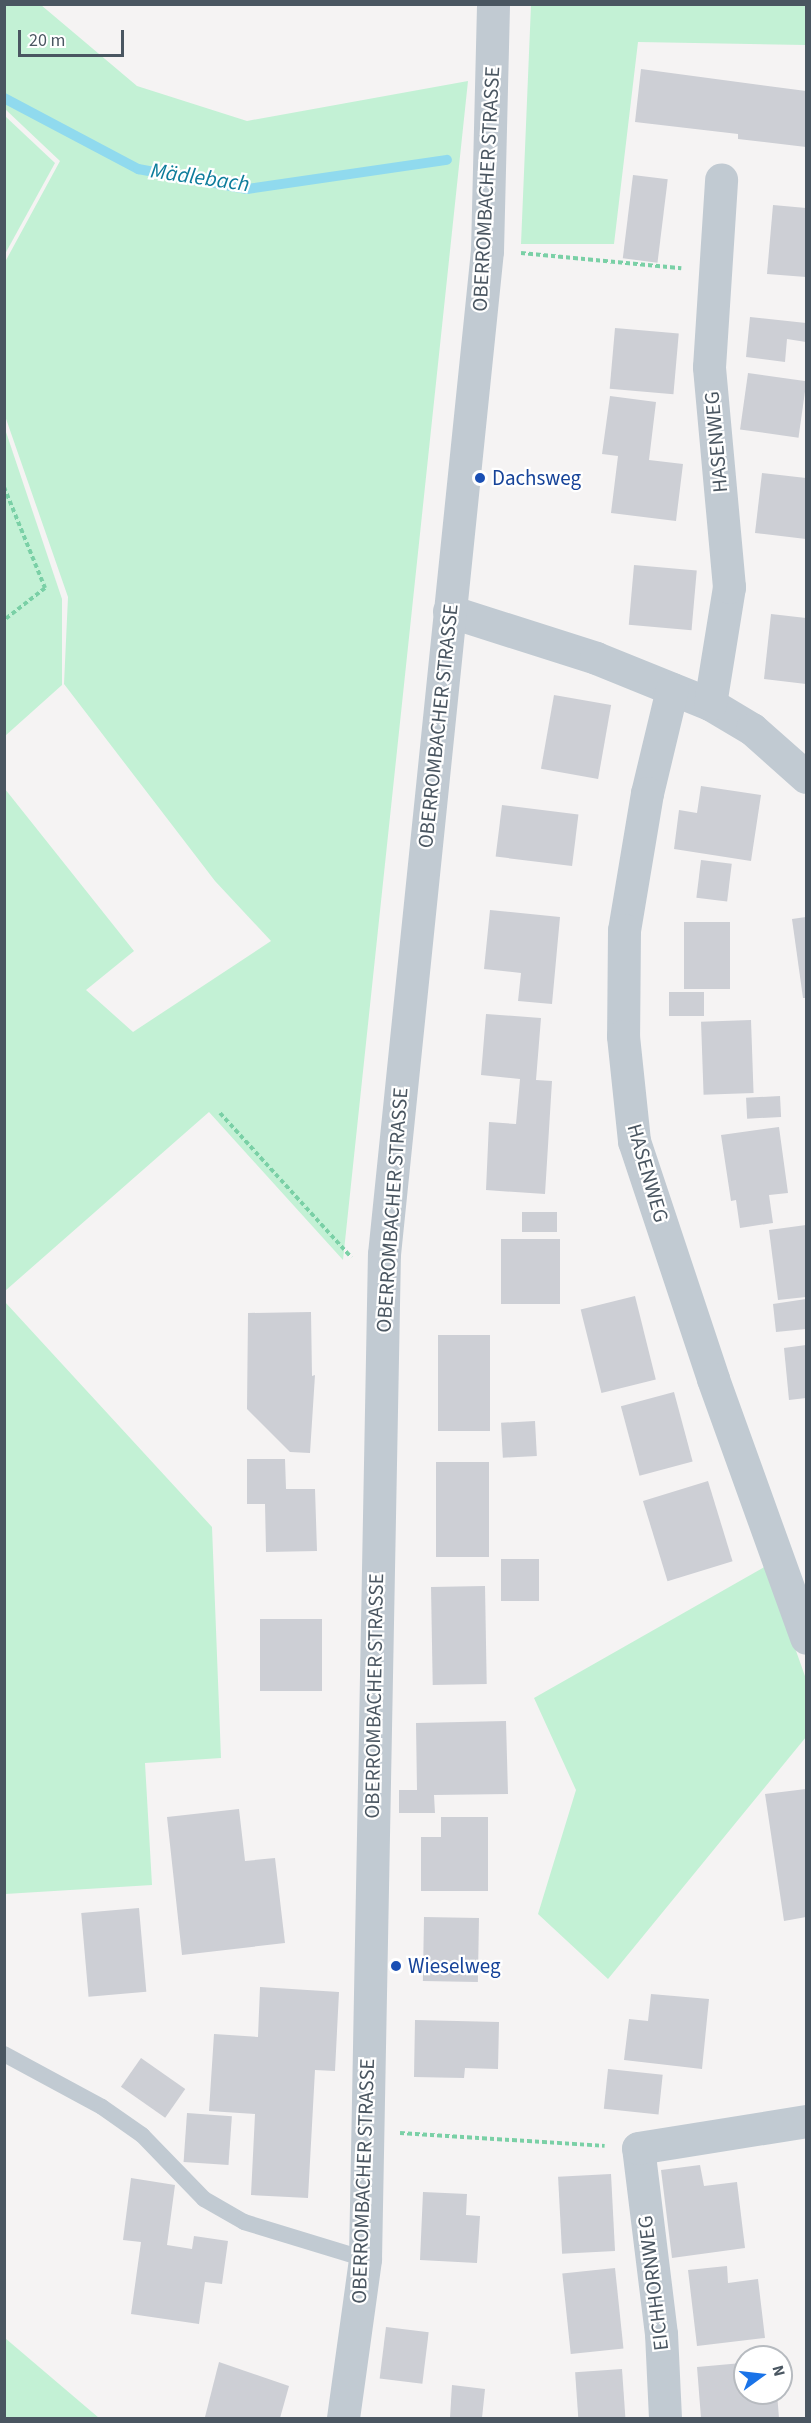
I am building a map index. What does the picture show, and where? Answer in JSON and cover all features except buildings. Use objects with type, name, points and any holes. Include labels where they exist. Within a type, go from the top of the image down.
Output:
[{"type":"street","name":"OBERROMBACHER STRASSE","points":[[343,2418],[365,2259],[384,1254],[487,251],[493,4]]},
{"type":"street","name":"HASENWEG","points":[[710,704],[729,587],[709,367],[721,179]]},
{"type":"street","points":[[449,611],[596,658],[710,704],[752,729],[807,777]]},
{"type":"street","name":"HASENWEG","points":[[672,689],[647,793],[624,930],[623,1036],[634,1141],[713,1379],[807,1638]]},
{"type":"street","points":[[638,2148],[807,2121]]},
{"type":"street","name":"EICHHORNWEG","points":[[638,2148],[661,2334],[665,2418]]},
{"type":"lane","points":[[4,2054],[102,2107],[142,2136],[204,2199],[244,2222],[365,2259]]},
{"type":"path","points":[[487,251],[714,271]]},
{"type":"path","points":[[4,487],[45,588],[4,620]]},
{"type":"path","points":[[220,1113],[347,1257],[384,1254]]},
{"type":"path","points":[[367,2131],[638,2148]]},
{"type":"green space","points":[[5,4],[41,5],[137,86],[247,121],[468,81],[343,1260],[209,1112],[5,1291],[5,789],[134,951],[86,990],[133,1032],[271,941],[215,881],[64,684],[68,597],[4,413],[5,262],[60,161],[5,109]]},
{"type":"green space","points":[[531,5],[806,5],[806,45],[638,42],[614,244],[521,244]]},
{"type":"green space","points":[[5,116],[55,163],[5,254]]},
{"type":"green space","points":[[5,429],[62,599],[62,685],[5,736]]},
{"type":"green space","points":[[5,1302],[212,1527],[221,1758],[145,1763],[152,1885],[5,1894]]},
{"type":"green space","points":[[766,1566],[806,1679],[806,1737],[608,1979],[538,1914],[576,1790],[534,1698]]},
{"type":"green space","points":[[5,2338],[99,2418],[5,2418]]},
{"type":"waterway","name":"Mädlebach","points":[[4,98],[138,169],[247,189],[447,160]]},
{"type":"place","name":"Dachsweg","points":[[480,478]]},
{"type":"place","name":"Wieselweg","points":[[396,1966]]}]
